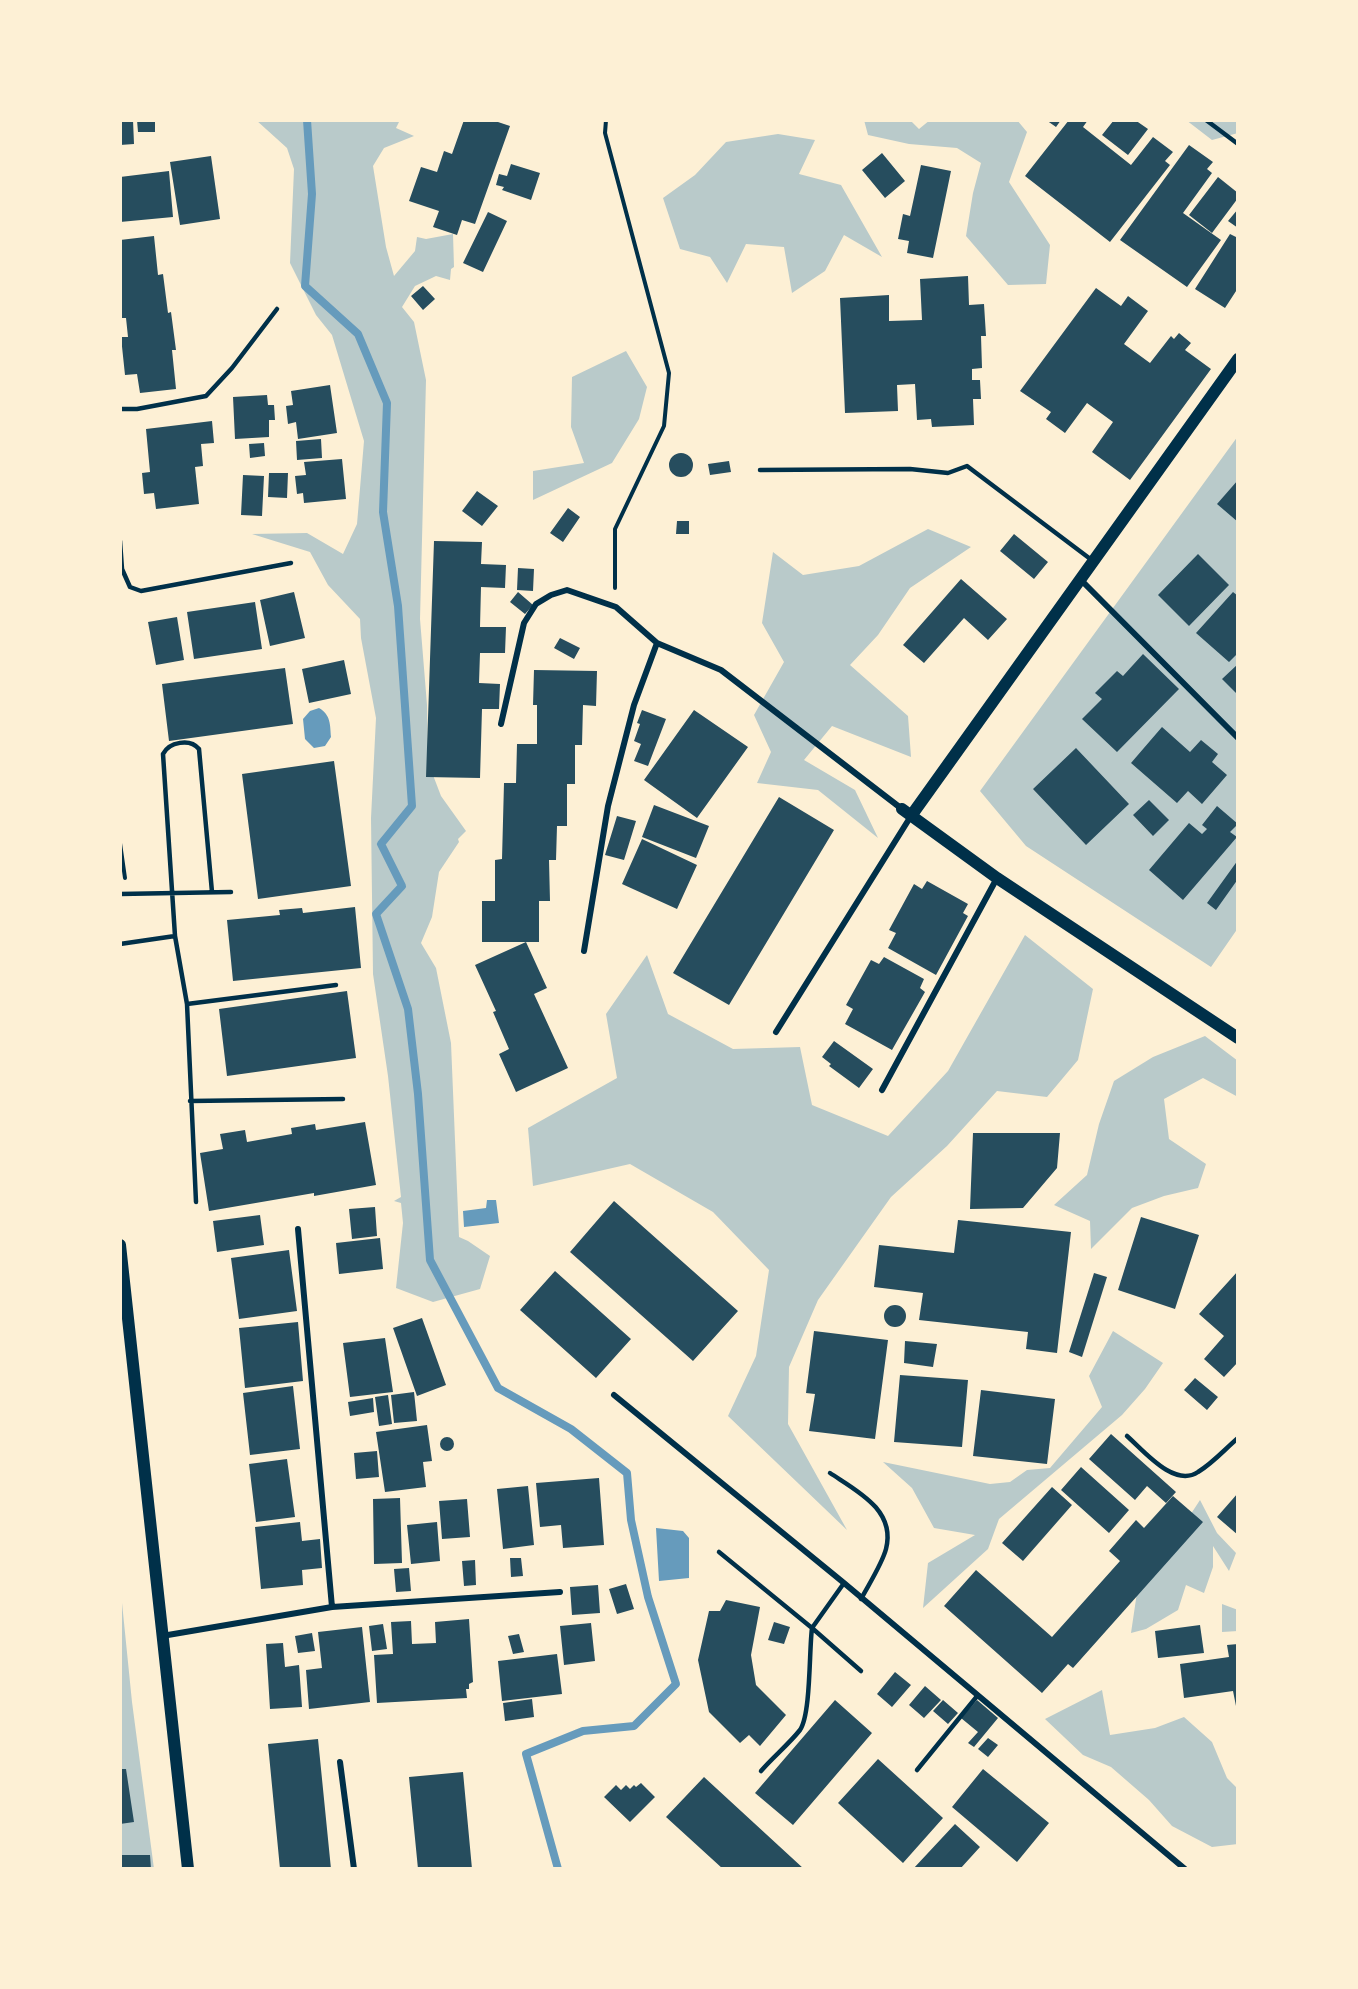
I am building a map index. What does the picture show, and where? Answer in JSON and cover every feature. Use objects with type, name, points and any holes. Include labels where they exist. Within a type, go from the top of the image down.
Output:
[{"type":"main road","points":[[1238,359],[1081,580],[906,812],[997,878],[1238,1038]]},
{"type":"main road","points":[[120,1245],[188,1869]]},
{"type":"street","points":[[1081,580],[1238,738]]},
{"type":"street","points":[[501,724],[524,623],[536,604],[551,595],[567,590],[616,607],[657,643],[721,670],[906,812],[776,1032]]},
{"type":"street","points":[[584,951],[608,806],[634,705],[657,643]]},
{"type":"street","points":[[882,1090],[997,878]]},
{"type":"street","points":[[298,1229],[332,1607]]},
{"type":"street","points":[[614,1395],[844,1583],[1185,1869]]},
{"type":"street","points":[[161,1636],[332,1607],[560,1592]]},
{"type":"street","points":[[340,1762],[354,1869]]},
{"type":"lane","points":[[1206,120],[1238,144]]},
{"type":"lane","points":[[120,409],[137,409],[206,396],[232,368],[277,309]]},
{"type":"lane","points":[[760,470],[910,469],[948,473],[968,466],[1093,561]]},
{"type":"lane","points":[[120,541],[122,569],[130,586],[141,591],[291,563]]},
{"type":"lane","points":[[196,1202],[187,1004],[176,936],[163,754],[172,744],[191,744],[199,749],[212,892]]},
{"type":"lane","points":[[120,894],[231,892]]},
{"type":"lane","points":[[120,944],[176,936]]},
{"type":"lane","points":[[187,1004],[336,985]]},
{"type":"lane","points":[[190,1101],[343,1099]]},
{"type":"lane","points":[[1127,1436],[1165,1469],[1178,1476],[1198,1473],[1238,1438]]},
{"type":"lane","points":[[830,1473],[868,1499],[882,1514],[887,1529],[886,1549],[861,1599]]},
{"type":"lane","points":[[719,1552],[861,1671]]},
{"type":"lane","points":[[761,1771],[801,1728],[807,1697],[812,1628],[844,1583]]},
{"type":"lane","points":[[917,1770],[978,1695]]},
{"type":"path","points":[[606,120],[605,133],[669,373],[664,426],[615,529],[616,607]]},
{"type":"path","points":[[120,843],[127,894]]},
{"type":"shaded area","points":[[256,120],[400,120],[396,128],[414,136],[384,148],[373,166],[386,247],[394,276],[415,251],[417,237],[426,239],[453,234],[454,267],[451,269],[450,280],[436,276],[415,286],[402,307],[414,322],[426,380],[420,619],[427,705],[428,762],[441,796],[466,831],[458,839],[459,842],[439,872],[432,917],[421,943],[436,968],[451,1043],[459,1237],[490,1256],[480,1289],[433,1302],[396,1288],[403,1223],[401,1203],[394,1201],[401,1197],[388,1076],[373,974],[371,818],[376,718],[361,638],[360,619],[328,585],[310,552],[252,534],[307,533],[343,554],[357,524],[364,441],[332,335],[316,315],[290,263],[294,169],[287,148]]},
{"type":"shaded area","points":[[864,120],[910,120],[919,129],[930,120],[1017,120],[1027,132],[1009,182],[1050,245],[1046,284],[1008,285],[966,236],[981,163],[957,148],[909,144],[868,135]]},
{"type":"shaded area","points":[[1186,120],[1238,120],[1238,133],[1212,140]]},
{"type":"shaded area","points":[[778,134],[815,140],[799,174],[841,185],[882,257],[844,235],[825,271],[792,293],[784,247],[746,244],[727,283],[710,257],[680,249],[663,198],[695,175],[726,142]]},
{"type":"shaded area","points":[[626,351],[647,387],[639,419],[612,463],[533,500],[533,471],[584,463],[571,427],[572,377]]},
{"type":"shaded area","points":[[1238,436],[1238,928],[1211,967],[1026,846],[980,791]]},
{"type":"shaded area","points":[[928,529],[971,547],[910,588],[878,635],[850,665],[908,716],[911,757],[832,726],[804,760],[855,790],[878,838],[818,790],[757,783],[771,752],[754,715],[784,662],[762,623],[773,552],[803,575],[859,566]]},
{"type":"shaded area","points":[[1025,935],[1093,989],[1078,1060],[1047,1097],[997,1091],[947,1146],[891,1197],[818,1300],[789,1367],[788,1424],[847,1530],[728,1416],[756,1356],[769,1270],[713,1212],[630,1164],[533,1186],[528,1128],[617,1078],[606,1014],[647,955],[668,1014],[733,1049],[800,1047],[812,1105],[888,1136],[948,1071]]},
{"type":"shaded area","points":[[1205,1036],[1238,1061],[1238,1097],[1203,1078],[1164,1099],[1169,1139],[1206,1164],[1198,1188],[1164,1196],[1132,1208],[1091,1249],[1090,1221],[1054,1205],[1087,1175],[1099,1124],[1114,1081],[1153,1057]]},
{"type":"shaded area","points":[[1113,1331],[1163,1363],[1145,1389],[1122,1415],[999,1519],[988,1549],[923,1608],[928,1563],[975,1535],[934,1528],[912,1488],[883,1462],[990,1484],[1010,1482],[1027,1470],[1050,1468],[1102,1407],[1089,1376]]},
{"type":"shaded area","points":[[1200,1500],[1217,1533],[1236,1553],[1229,1571],[1213,1546],[1213,1567],[1204,1593],[1186,1585],[1178,1610],[1146,1629],[1131,1633],[1139,1579],[1183,1526]]},
{"type":"shaded area","points":[[120,1583],[132,1702],[154,1869],[120,1869]]},
{"type":"shaded area","points":[[1222,1604],[1238,1610],[1238,1631],[1222,1632]]},
{"type":"shaded area","points":[[1102,1690],[1110,1735],[1155,1728],[1184,1717],[1212,1742],[1227,1778],[1238,1789],[1238,1844],[1212,1847],[1172,1826],[1149,1800],[1111,1767],[1083,1755],[1045,1719]]},
{"type":"water","points":[[319,708],[328,717],[331,737],[325,746],[314,748],[305,739],[303,719],[310,711]]},
{"type":"water","points":[[487,1200],[496,1200],[499,1223],[464,1227],[463,1211],[486,1208]]},
{"type":"water","points":[[656,1528],[683,1531],[689,1538],[689,1578],[659,1581]]},
{"type":"building","points":[[120,120],[133,120],[134,144],[120,145]]},
{"type":"building","points":[[137,120],[155,120],[155,132],[138,132]]},
{"type":"building","points":[[464,120],[492,120],[510,126],[475,224],[462,220],[457,235],[433,227],[439,211],[409,201],[421,167],[437,172],[444,151],[452,154]]},
{"type":"building","points":[[1046,120],[1061,120],[1056,127]]},
{"type":"building","points":[[1069,120],[1088,120],[1083,127],[1131,165],[1153,137],[1173,152],[1165,161],[1170,165],[1110,242],[1025,176]]},
{"type":"building","points":[[1114,120],[1135,120],[1148,129],[1128,155],[1102,135]]},
{"type":"building","points":[[1189,145],[1213,162],[1207,169],[1212,173],[1183,213],[1221,240],[1187,287],[1120,240]]},
{"type":"building","points":[[882,153],[905,181],[885,198],[862,170]]},
{"type":"building","points":[[211,156],[220,219],[180,225],[170,162]]},
{"type":"building","points":[[511,164],[540,173],[531,200],[502,190],[504,187],[496,185],[499,174],[507,176]]},
{"type":"building","points":[[921,165],[951,171],[933,258],[907,253],[909,241],[898,239],[903,214],[910,216]]},
{"type":"building","points":[[169,171],[173,217],[120,222],[120,177]]},
{"type":"building","points":[[1218,177],[1238,193],[1238,198],[1212,233],[1189,215]]},
{"type":"building","points":[[1238,209],[1238,228],[1228,221]]},
{"type":"building","points":[[488,212],[507,221],[483,272],[463,263]]},
{"type":"building","points":[[1230,234],[1238,238],[1238,288],[1225,308],[1195,289]]},
{"type":"building","points":[[154,236],[158,275],[163,274],[168,313],[171,312],[176,350],[172,350],[176,389],[140,393],[137,374],[125,375],[121,337],[128,337],[126,318],[122,318],[120,301],[120,240]]},
{"type":"building","points":[[968,276],[969,305],[984,304],[986,336],[981,336],[982,368],[972,369],[972,380],[980,380],[981,399],[973,399],[974,425],[932,427],[931,419],[917,420],[915,384],[897,385],[898,411],[845,413],[840,298],[889,295],[889,321],[922,320],[920,279]]},
{"type":"building","points":[[423,286],[435,299],[423,310],[411,296]]},
{"type":"building","points":[[1096,288],[1121,306],[1128,296],[1148,311],[1124,344],[1150,363],[1171,336],[1174,339],[1179,333],[1191,343],[1185,350],[1211,369],[1130,480],[1092,452],[1113,422],[1087,403],[1065,433],[1046,419],[1051,412],[1020,391]]},
{"type":"building","points":[[330,385],[337,433],[298,439],[296,422],[288,424],[286,406],[293,405],[291,391]]},
{"type":"building","points":[[267,395],[268,405],[274,405],[275,420],[269,420],[269,437],[235,439],[233,397]]},
{"type":"building","points":[[212,421],[214,443],[201,444],[203,466],[195,467],[199,504],[156,509],[154,493],[144,494],[142,473],[150,472],[146,429]]},
{"type":"building","points":[[321,439],[322,458],[297,460],[296,441]]},
{"type":"building","points":[[264,443],[265,456],[250,458],[249,444]]},
{"type":"building","points":[[681,453],[686,454],[692,460],[692,470],[686,476],[681,477],[676,476],[670,470],[669,465],[670,460],[676,454]]},
{"type":"building","points":[[342,459],[346,499],[304,503],[303,493],[297,494],[295,476],[306,475],[304,462]]},
{"type":"building","points":[[729,461],[731,472],[710,475],[708,464]]},
{"type":"building","points":[[269,473],[288,473],[287,498],[268,497]]},
{"type":"building","points":[[243,475],[264,476],[262,516],[241,515]]},
{"type":"building","points":[[1238,480],[1238,522],[1217,504]]},
{"type":"building","points":[[477,491],[498,506],[482,526],[462,511]]},
{"type":"building","points":[[568,508],[580,517],[563,542],[550,533]]},
{"type":"building","points":[[677,521],[689,521],[689,534],[676,534]]},
{"type":"building","points":[[1014,534],[1048,562],[1034,579],[1000,551]]},
{"type":"building","points":[[434,541],[482,542],[481,564],[506,565],[505,588],[481,587],[480,627],[506,627],[505,653],[480,653],[479,683],[500,684],[499,709],[482,709],[480,778],[426,777]]},
{"type":"building","points":[[1198,554],[1229,585],[1189,626],[1158,595]]},
{"type":"building","points":[[518,568],[534,569],[533,591],[517,590]]},
{"type":"building","points":[[961,579],[1007,619],[988,640],[964,618],[924,663],[903,645]]},
{"type":"building","points":[[294,592],[305,638],[270,646],[260,600]]},
{"type":"building","points":[[518,592],[533,605],[525,614],[510,602]]},
{"type":"building","points":[[1233,592],[1238,596],[1238,653],[1229,662],[1196,633]]},
{"type":"building","points":[[255,602],[262,649],[194,659],[187,612]]},
{"type":"building","points":[[177,617],[184,660],[156,665],[148,622]]},
{"type":"building","points":[[560,638],[580,648],[574,659],[554,648]]},
{"type":"building","points":[[1143,654],[1179,689],[1117,752],[1082,719],[1102,699],[1095,693],[1117,671],[1123,676]]},
{"type":"building","points":[[344,660],[351,694],[309,703],[302,669]]},
{"type":"building","points":[[1238,664],[1238,695],[1222,679]]},
{"type":"building","points":[[285,668],[293,724],[169,741],[162,684]]},
{"type":"building","points":[[534,670],[597,671],[596,706],[583,705],[582,745],[575,745],[575,784],[567,784],[567,826],[557,826],[556,860],[549,860],[550,901],[539,901],[539,942],[482,942],[482,901],[495,901],[495,860],[502,859],[504,783],[516,783],[517,744],[537,744],[537,705],[533,705]]},
{"type":"building","points":[[642,710],[666,719],[648,766],[634,761],[641,744],[634,741]]},
{"type":"building","points":[[694,710],[748,747],[697,818],[644,780]]},
{"type":"building","points":[[1162,727],[1190,752],[1201,740],[1218,754],[1212,762],[1227,775],[1202,804],[1188,791],[1177,803],[1131,763]]},
{"type":"building","points":[[1076,748],[1129,804],[1086,845],[1033,789]]},
{"type":"building","points":[[334,761],[351,886],[258,899],[242,774]]},
{"type":"building","points":[[779,797],[834,830],[729,1005],[673,973]]},
{"type":"building","points":[[1149,800],[1169,820],[1153,836],[1133,815]]},
{"type":"building","points":[[654,805],[709,826],[696,858],[642,837]]},
{"type":"building","points":[[1217,806],[1238,824],[1230,832],[1237,837],[1183,900],[1149,870],[1189,823],[1202,834],[1207,829],[1202,825]]},
{"type":"building","points":[[617,816],[636,821],[624,860],[605,855]]},
{"type":"building","points":[[642,839],[697,865],[677,909],[622,884]]},
{"type":"building","points":[[1238,860],[1238,879],[1216,910],[1207,903]]},
{"type":"building","points":[[927,881],[968,904],[963,913],[968,916],[936,975],[888,948],[896,933],[889,930],[914,884],[922,889]]},
{"type":"building","points":[[355,907],[361,968],[233,981],[227,920],[280,915],[279,910],[302,908],[303,913]]},
{"type":"building","points":[[526,942],[547,988],[534,994],[568,1068],[516,1092],[499,1054],[509,1049],[493,1012],[496,1011],[475,965]]},
{"type":"building","points":[[884,957],[924,979],[920,988],[925,992],[892,1050],[845,1024],[853,1009],[846,1005],[871,960],[879,964]]},
{"type":"building","points":[[347,991],[356,1058],[227,1076],[219,1009]]},
{"type":"building","points":[[834,1041],[873,1069],[859,1088],[829,1066],[831,1064],[822,1057]]},
{"type":"building","points":[[365,1122],[376,1185],[209,1211],[200,1153],[223,1149],[220,1134],[245,1130],[247,1142],[292,1134],[291,1128],[315,1124],[316,1130]]},
{"type":"building","points":[[973,1133],[1060,1133],[1057,1168],[1023,1208],[970,1209]]},
{"type":"building","points":[[614,1201],[738,1311],[693,1361],[570,1252]]},
{"type":"building","points":[[375,1207],[377,1236],[352,1239],[349,1209]]},
{"type":"building","points":[[260,1215],[264,1245],[217,1252],[213,1221]]},
{"type":"building","points":[[1141,1217],[1199,1235],[1175,1309],[1118,1290]]},
{"type":"building","points":[[958,1220],[1071,1232],[1057,1353],[1026,1349],[1028,1332],[919,1320],[923,1293],[874,1287],[879,1245],[954,1253]]},
{"type":"building","points":[[380,1238],[383,1269],[339,1274],[336,1243]]},
{"type":"building","points":[[289,1250],[297,1311],[239,1319],[231,1258]]},
{"type":"building","points":[[555,1271],[631,1339],[596,1378],[520,1310]]},
{"type":"building","points":[[1238,1271],[1238,1362],[1224,1377],[1204,1359],[1224,1336],[1199,1314]]},
{"type":"building","points":[[1094,1273],[1107,1277],[1082,1357],[1069,1352]]},
{"type":"building","points":[[895,1305],[903,1308],[906,1316],[903,1324],[895,1327],[887,1324],[884,1316],[887,1308]]},
{"type":"building","points":[[422,1318],[446,1385],[417,1396],[393,1328]]},
{"type":"building","points":[[298,1322],[303,1381],[245,1388],[239,1328]]},
{"type":"building","points":[[814,1331],[888,1340],[875,1439],[809,1431],[815,1394],[806,1393]]},
{"type":"building","points":[[385,1338],[393,1392],[350,1397],[343,1343]]},
{"type":"building","points":[[905,1341],[937,1344],[933,1367],[904,1363]]},
{"type":"building","points":[[900,1375],[968,1380],[962,1447],[894,1442]]},
{"type":"building","points":[[1195,1378],[1218,1397],[1207,1410],[1184,1390]]},
{"type":"building","points":[[293,1386],[300,1449],[250,1455],[243,1393]]},
{"type":"building","points":[[981,1390],[1055,1399],[1047,1464],[973,1456]]},
{"type":"building","points":[[414,1392],[417,1421],[394,1423],[391,1395]]},
{"type":"building","points":[[388,1395],[392,1424],[379,1426],[375,1397]]},
{"type":"building","points":[[373,1398],[374,1412],[350,1416],[348,1402]]},
{"type":"building","points":[[427,1425],[432,1461],[423,1462],[426,1487],[385,1492],[376,1432]]},
{"type":"building","points":[[1111,1434],[1176,1492],[1166,1503],[1147,1486],[1135,1500],[1089,1459]]},
{"type":"building","points":[[447,1437],[452,1439],[454,1444],[452,1449],[447,1451],[442,1449],[440,1444],[442,1439]]},
{"type":"building","points":[[377,1451],[379,1477],[356,1479],[354,1453]]},
{"type":"building","points":[[287,1459],[295,1517],[256,1522],[249,1464]]},
{"type":"building","points":[[1081,1467],[1129,1510],[1109,1533],[1061,1490]]},
{"type":"building","points":[[599,1478],[604,1545],[563,1548],[561,1525],[540,1527],[536,1483]]},
{"type":"building","points":[[528,1486],[534,1545],[503,1549],[497,1489]]},
{"type":"building","points":[[1052,1487],[1072,1505],[1023,1561],[1002,1543]]},
{"type":"building","points":[[1238,1493],[1238,1535],[1217,1517]]},
{"type":"building","points":[[1173,1496],[1203,1522],[1073,1668],[1068,1664],[1042,1693],[944,1606],[976,1570],[1052,1637],[1120,1561],[1109,1551],[1136,1520],[1144,1528]]},
{"type":"building","points":[[400,1498],[402,1563],[374,1564],[373,1499]]},
{"type":"building","points":[[467,1499],[470,1537],[442,1539],[439,1501]]},
{"type":"building","points":[[300,1522],[302,1541],[320,1539],[322,1568],[302,1570],[303,1585],[261,1589],[255,1527]]},
{"type":"building","points":[[437,1522],[440,1561],[411,1564],[407,1525]]},
{"type":"building","points":[[510,1558],[521,1558],[523,1576],[511,1577]]},
{"type":"building","points":[[475,1560],[476,1585],[464,1586],[462,1561]]},
{"type":"building","points":[[409,1568],[411,1591],[396,1592],[394,1569]]},
{"type":"building","points":[[626,1584],[634,1609],[617,1614],[609,1589]]},
{"type":"building","points":[[598,1585],[600,1613],[572,1615],[570,1587]]},
{"type":"building","points":[[726,1600],[760,1607],[751,1655],[756,1685],[786,1715],[760,1746],[749,1735],[740,1743],[709,1712],[698,1660],[709,1611],[720,1611]]},
{"type":"building","points":[[469,1619],[473,1682],[469,1684],[469,1689],[466,1689],[467,1698],[377,1703],[374,1655],[393,1654],[391,1622],[411,1621],[412,1644],[436,1643],[435,1622]]},
{"type":"building","points":[[774,1622],[790,1627],[784,1644],[768,1640]]},
{"type":"building","points":[[591,1623],[595,1661],[564,1665],[560,1626]]},
{"type":"building","points":[[383,1624],[387,1649],[372,1651],[369,1626]]},
{"type":"building","points":[[1200,1625],[1204,1653],[1158,1658],[1155,1631]]},
{"type":"building","points":[[362,1627],[370,1702],[309,1709],[306,1670],[322,1668],[318,1632]]},
{"type":"building","points":[[312,1633],[315,1651],[298,1653],[295,1636]]},
{"type":"building","points":[[519,1634],[524,1652],[513,1654],[508,1636]]},
{"type":"building","points":[[283,1643],[285,1667],[299,1665],[302,1707],[270,1709],[266,1644]]},
{"type":"building","points":[[1238,1644],[1238,1716],[1233,1691],[1184,1698],[1180,1664],[1229,1657],[1227,1645]]},
{"type":"building","points":[[557,1654],[562,1694],[502,1701],[498,1661]]},
{"type":"building","points":[[895,1672],[911,1685],[892,1707],[877,1694]]},
{"type":"building","points":[[925,1686],[941,1700],[924,1718],[909,1705]]},
{"type":"building","points":[[532,1699],[534,1717],[505,1721],[503,1703]]},
{"type":"building","points":[[835,1700],[872,1733],[793,1825],[755,1793]]},
{"type":"building","points":[[943,1700],[958,1713],[948,1724],[933,1711]]},
{"type":"building","points":[[977,1700],[998,1718],[974,1747],[968,1743],[978,1732],[961,1718]]},
{"type":"building","points":[[988,1738],[998,1745],[988,1757],[978,1749]]},
{"type":"building","points":[[318,1739],[331,1869],[280,1869],[268,1744]]},
{"type":"building","points":[[878,1759],[943,1818],[903,1863],[838,1803]]},
{"type":"building","points":[[120,1769],[126,1769],[134,1822],[120,1824]]},
{"type":"building","points":[[983,1769],[1049,1823],[1017,1862],[952,1807]]},
{"type":"building","points":[[463,1772],[472,1869],[418,1869],[409,1777]]},
{"type":"building","points":[[704,1777],[804,1869],[723,1869],[666,1817]]},
{"type":"building","points":[[641,1783],[655,1797],[630,1822],[604,1797],[616,1785],[621,1790],[626,1785],[630,1789]]},
{"type":"building","points":[[955,1824],[980,1847],[960,1869],[913,1869]]},
{"type":"building","points":[[120,1855],[150,1855],[151,1869],[120,1869]]},
{"type":"waterway","points":[[307,120],[312,194],[305,286],[358,334],[387,403],[383,512],[398,606],[412,806],[381,844],[402,886],[376,914],[408,1009],[418,1094],[430,1260],[498,1388],[571,1429],[627,1473],[631,1520],[648,1597],[676,1684],[634,1726],[583,1731],[526,1754],[558,1869]]}]
